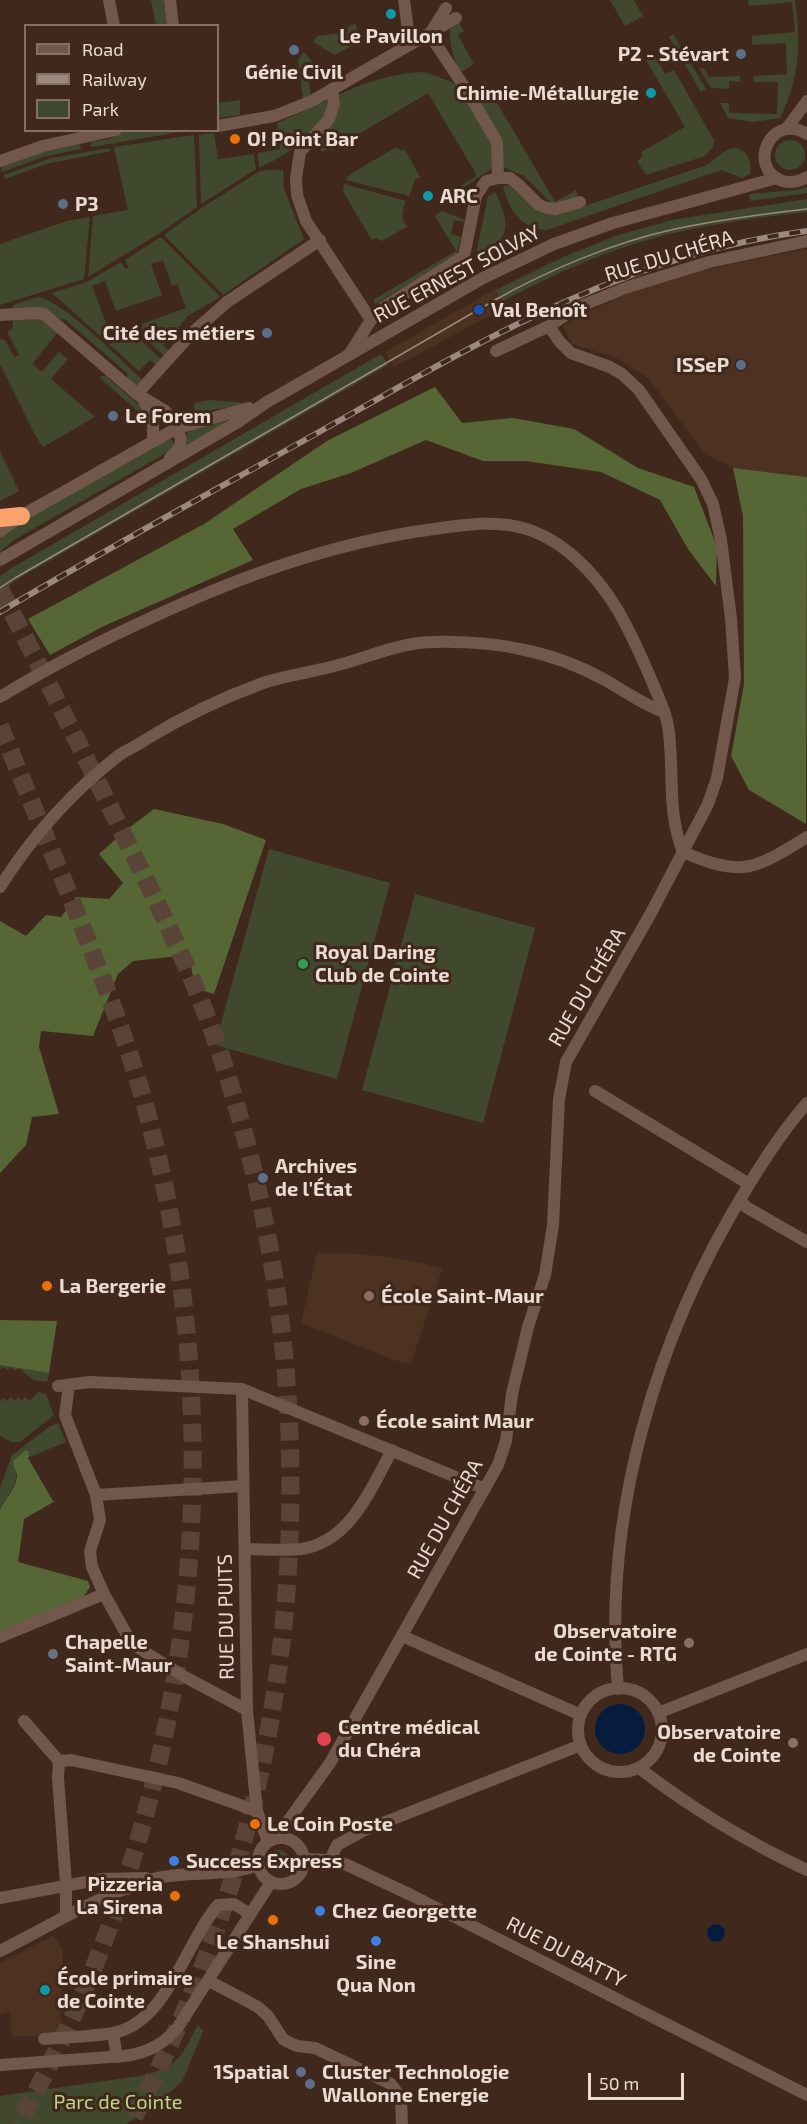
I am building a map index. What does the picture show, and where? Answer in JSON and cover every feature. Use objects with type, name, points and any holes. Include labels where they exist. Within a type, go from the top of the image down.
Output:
[{"type":"highway","points":[[0,518],[21,516]]},
{"type":"street","points":[[109,0],[114,24]]},
{"type":"street","points":[[170,0],[173,24]]},
{"type":"street","points":[[404,0],[410,45]]},
{"type":"street","points":[[430,35],[446,8]]},
{"type":"street","points":[[219,126],[274,117],[333,93],[456,18]]},
{"type":"street","points":[[430,35],[497,142],[498,178]]},
{"type":"street","points":[[333,93],[334,104],[329,119],[300,152],[296,178],[297,195],[306,221],[371,320]]},
{"type":"street","points":[[746,186],[765,163],[766,144],[775,134],[787,128],[807,101]]},
{"type":"street","points":[[787,128],[798,129],[807,134]]},
{"type":"street","points":[[0,161],[43,146],[107,132]]},
{"type":"street","points":[[765,163],[777,178]]},
{"type":"street","name":"RUE ERNEST SOLVAY","points":[[0,560],[238,422],[267,402],[493,273],[555,244],[613,223],[777,178],[795,182],[807,177]]},
{"type":"street","points":[[348,355],[371,320],[384,307],[464,256],[476,196],[486,182],[498,178],[510,178],[539,205],[547,208],[556,209],[580,202]]},
{"type":"street","points":[[140,396],[192,333],[215,312],[320,240]]},
{"type":"street","name":"RUE DU CHÉRA","points":[[496,351],[549,326],[576,308],[672,272],[755,251],[807,241]]},
{"type":"street","points":[[0,315],[44,314],[140,396],[165,411],[177,428]]},
{"type":"street","name":"RUE DU CHÉRA","points":[[274,1840],[330,1763],[498,1466],[506,1441],[512,1394],[545,1275],[553,1226],[559,1099],[566,1062],[694,835],[717,778],[735,678],[731,618],[717,521],[709,494],[639,390],[622,374],[610,367],[571,353],[549,326]]},
{"type":"street","points":[[140,396],[153,417],[153,440]]},
{"type":"street","name":"RUE ERNEST SOLVAY","points":[[0,531],[21,516],[177,428],[233,414],[267,402]]},
{"type":"street","name":"RUE ERNEST SOLVAY","points":[[166,464],[180,446],[181,439],[177,428]]},
{"type":"street","points":[[0,697],[24,682],[129,628],[206,593],[289,562],[385,536],[458,526],[498,524],[524,528],[543,535],[572,556],[592,575],[617,609],[630,632],[664,712],[670,737],[671,799],[675,830],[683,852],[721,866],[738,868],[774,858],[807,837]]},
{"type":"street","points":[[0,887],[22,853],[82,788],[119,755],[160,730],[266,682],[356,661],[410,644],[430,642],[473,644],[518,648],[553,656],[580,667],[646,705],[664,712]]},
{"type":"street","points":[[595,1091],[749,1184]]},
{"type":"street","points":[[618,1689],[614,1648],[615,1618],[619,1556],[629,1484],[670,1343],[723,1226],[779,1137],[807,1103]]},
{"type":"street","points":[[740,1199],[746,1207],[807,1242]]},
{"type":"street","points":[[247,1710],[185,1677],[132,1644],[92,1567],[90,1551],[100,1520],[96,1495],[65,1415],[64,1386],[90,1382],[242,1389],[485,1489]]},
{"type":"street","name":"RUE DU PUITS","points":[[242,1389],[247,1710],[257,1811],[274,1840]]},
{"type":"street","points":[[245,1549],[302,1549],[327,1540],[345,1527],[360,1507],[392,1450]]},
{"type":"street","points":[[96,1495],[243,1486]]},
{"type":"street","points":[[0,1637],[104,1594]]},
{"type":"street","points":[[402,1636],[581,1715]]},
{"type":"street","points":[[658,1713],[807,1654]]},
{"type":"street","points":[[630,1690],[641,1694],[651,1702],[658,1713],[662,1725],[659,1744],[650,1760],[639,1768],[620,1772],[602,1768],[591,1760],[581,1745],[578,1726],[581,1715],[595,1697],[606,1691],[630,1690]]},
{"type":"street","points":[[24,1721],[59,1761],[66,1916]]},
{"type":"street","points":[[330,1860],[337,1845],[365,1830],[581,1745]]},
{"type":"street","points":[[59,1761],[71,1760],[178,1783],[257,1811]]},
{"type":"street","points":[[639,1768],[702,1813],[807,1870]]},
{"type":"street","points":[[274,1840],[294,1843],[300,1849],[303,1859],[302,1871],[292,1882],[278,1884],[265,1878],[258,1865],[260,1851],[274,1840]]},
{"type":"street","name":"RUE DU BATTY","points":[[303,1859],[330,1860],[345,1864],[411,1895],[807,2096]]},
{"type":"street","points":[[0,1898],[102,1879],[156,1878],[243,1870],[258,1865]]},
{"type":"street","points":[[0,1951],[66,1916],[156,1878]]},
{"type":"street","points":[[0,2065],[117,2057],[139,2054],[162,2043],[178,2027],[271,1882]]},
{"type":"street","points":[[44,2039],[113,2033],[144,2019],[159,2002],[204,1923],[218,1905],[234,1904],[250,1914]]},
{"type":"street","points":[[208,1981],[258,2007],[268,2016],[283,2039],[288,2042],[297,2046],[315,2048],[392,2084],[401,2098],[402,2124]]},
{"type":"street","points":[[113,2033],[117,2057]]},
{"type":"shaded area","points":[[807,250],[807,477],[733,468],[705,454],[648,378],[616,358],[572,344],[563,326],[591,310],[641,288],[697,271]]},
{"type":"shaded area","points":[[497,288],[506,307],[394,367],[385,352]]},
{"type":"shaded area","name":"École Saint-Maur","points":[[317,1253],[390,1257],[442,1269],[411,1364],[394,1360],[301,1323]]},
{"type":"shaded area","points":[[54,1935],[63,1951],[60,2035],[12,2037],[9,2011],[0,2015],[0,1963]]},
{"type":"green space","points":[[151,0],[164,0],[167,24],[156,24]]},
{"type":"green space","points":[[610,0],[634,0],[643,16],[625,26]]},
{"type":"green space","points":[[748,0],[795,0],[798,31],[797,60],[792,89],[780,118],[752,122],[728,118],[720,103],[729,103],[729,113],[777,114],[778,82],[753,82],[754,76],[787,74],[786,43],[752,45],[752,36],[795,32],[792,2],[749,6]]},
{"type":"green space","points":[[459,23],[464,31],[458,35],[474,64],[461,72],[454,57],[450,34],[450,29]]},
{"type":"green space","points":[[356,24],[359,42],[335,55],[313,42],[317,36],[348,32],[348,26]]},
{"type":"green space","points":[[673,34],[706,89],[701,92],[669,37]]},
{"type":"green space","points":[[304,52],[316,66],[308,72],[311,97],[303,98],[298,60]]},
{"type":"green space","points":[[654,55],[665,74],[674,70],[714,140],[713,147],[705,156],[646,175],[637,161],[643,157],[641,152],[685,127],[646,60]]},
{"type":"green space","points":[[699,68],[704,68],[709,77],[740,76],[740,82],[729,81],[729,89],[711,88]]},
{"type":"green space","points":[[424,72],[452,82],[464,93],[493,142],[493,168],[458,191],[456,203],[444,202],[441,198],[475,177],[476,174],[428,93],[332,150],[330,148],[322,152],[315,141],[338,95],[380,79]]},
{"type":"green space","points":[[485,82],[555,202],[576,190],[578,198],[557,205],[552,204],[524,176],[503,167],[474,95]]},
{"type":"green space","points":[[330,99],[324,118],[311,134],[277,159],[259,168],[258,153],[280,149],[277,123]]},
{"type":"green space","points":[[240,100],[240,115],[219,118],[219,103]]},
{"type":"green space","points":[[123,132],[180,132],[91,147],[91,142],[110,139]]},
{"type":"green space","points":[[214,133],[218,159],[254,154],[256,169],[201,204],[199,135]]},
{"type":"green space","points":[[194,135],[197,207],[160,233],[88,277],[93,216],[128,210],[114,147]]},
{"type":"green space","points":[[790,140],[801,144],[805,155],[801,166],[790,170],[779,166],[775,155],[779,144]]},
{"type":"green space","points":[[80,144],[81,149],[43,157],[2,172],[1,167],[42,152]]},
{"type":"green space","points":[[396,147],[401,151],[405,150],[420,177],[415,179],[409,196],[346,180],[349,175]]},
{"type":"green space","points":[[110,148],[111,151],[46,164],[5,179],[4,175],[52,158]]},
{"type":"green space","points":[[732,148],[748,156],[750,174],[742,178],[721,170],[547,230],[538,229],[523,222],[509,204],[503,187],[507,185],[514,188],[539,210],[558,215],[704,166]]},
{"type":"green space","points":[[283,170],[284,189],[304,239],[223,295],[164,235],[260,171]]},
{"type":"green space","points":[[344,184],[406,201],[403,221],[408,226],[382,241],[376,238],[371,239],[343,191]]},
{"type":"green space","points":[[807,187],[807,193],[750,201],[749,194]]},
{"type":"green space","points":[[495,192],[504,214],[504,231],[495,246],[475,259],[488,196]]},
{"type":"green space","points":[[807,199],[807,212],[712,225],[664,235],[604,254],[502,301],[496,290],[561,258],[615,236],[672,220]]},
{"type":"green space","points":[[442,211],[465,220],[464,222],[454,220],[451,234],[461,237],[456,251],[435,216]]},
{"type":"green space","points":[[90,217],[84,279],[0,305],[0,244],[67,221]]},
{"type":"green space","points":[[161,237],[220,297],[188,316],[163,345],[171,353],[166,358],[142,335],[142,324],[186,308],[177,284],[172,286],[163,260],[151,264],[162,295],[116,311],[105,281],[92,286],[111,336],[138,326],[138,333],[106,341],[52,293],[87,282],[121,262],[125,269],[129,268],[125,260]]},
{"type":"green space","points":[[456,251],[458,254],[376,304],[373,300]]},
{"type":"green space","points":[[38,297],[49,301],[77,320],[145,382],[139,389],[127,379],[127,373],[66,320],[10,310],[15,304]]},
{"type":"green space","points":[[38,316],[59,331],[32,364],[42,372],[59,352],[68,359],[51,379],[95,417],[43,447],[0,364],[0,339],[5,340],[14,357],[19,355],[7,332],[13,328],[13,318]]},
{"type":"green space","points":[[136,336],[163,361],[158,367],[150,360],[139,371],[109,344]]},
{"type":"green space","points":[[381,354],[388,365],[16,580],[0,592],[0,576],[10,569]]},
{"type":"green space","points":[[106,376],[144,409],[141,414],[100,378]]},
{"type":"green space","points":[[435,387],[462,423],[513,418],[574,429],[638,468],[694,487],[717,547],[716,586],[688,549],[660,500],[601,472],[526,461],[483,461],[426,440],[351,473],[301,489],[233,529],[253,560],[104,626],[50,655],[28,619],[204,524],[327,441]]},
{"type":"green space","points":[[210,400],[246,403],[240,406],[195,412],[194,403]]},
{"type":"green space","points":[[227,422],[187,446],[187,430]]},
{"type":"green space","points":[[168,437],[174,444],[168,452],[14,540],[0,552],[0,536],[7,529]]},
{"type":"green space","points":[[0,451],[19,491],[0,501]]},
{"type":"green space","points":[[733,468],[807,477],[806,824],[749,790],[731,756],[744,684],[743,516]]},
{"type":"green space","points":[[154,809],[223,824],[266,840],[214,994],[195,988],[189,955],[133,961],[118,974],[93,1036],[41,1031],[39,1047],[59,1114],[32,1117],[26,1145],[0,1173],[0,921],[26,936],[46,915],[61,917],[76,897],[109,899],[123,883],[99,854]]},
{"type":"green space","name":"Royal Daring Club de Cointe","points":[[269,849],[390,883],[337,1079],[215,1045]]},
{"type":"green space","name":"Royal Daring Club de Cointe","points":[[415,894],[535,928],[483,1123],[362,1090]]},
{"type":"green space","points":[[0,1320],[57,1321],[49,1373],[0,1365]]},
{"type":"green space","points":[[0,1365],[19,1368],[15,1371],[11,1367],[7,1370],[3,1367],[0,1370]]},
{"type":"green space","points":[[19,1368],[49,1373],[47,1382],[33,1380]]},
{"type":"green space","points":[[38,1392],[46,1394],[54,1415],[20,1442],[12,1442],[0,1436],[0,1401],[3,1398],[7,1401],[10,1397],[15,1401],[18,1397],[22,1401],[25,1397],[30,1401]]},
{"type":"green space","points":[[58,1423],[66,1442],[27,1458],[16,1471],[13,1487],[0,1511],[0,1488],[12,1455],[49,1427]]},
{"type":"green space","points":[[28,1451],[28,1458],[55,1501],[24,1519],[18,1562],[88,1581],[90,1587],[84,1596],[0,1633],[0,1511],[16,1480],[13,1461]]},
{"type":"green space","points":[[275,1850],[283,1850],[289,1856],[289,1864],[283,1870],[275,1870],[269,1864],[269,1856]]},
{"type":"green space","name":"Parc de Cointe","points":[[198,2025],[203,2031],[182,2082],[154,2106],[126,2124],[0,2124],[0,2096],[140,2076],[163,2069],[177,2060]]},
{"type":"water","points":[[615,1704],[625,1704],[638,1711],[645,1724],[645,1734],[638,1747],[625,1754],[615,1754],[606,1750],[599,1743],[595,1734],[595,1724],[599,1715],[606,1708]]},
{"type":"water","points":[[716,1924],[722,1927],[725,1933],[722,1939],[716,1942],[710,1939],[707,1933],[710,1927]]},
{"type":"tunnel","points":[[0,589],[162,913],[207,1017],[217,1044],[255,1179],[280,1316],[290,1454],[286,1593],[269,1731],[237,1866],[190,1997],[130,2124]]},
{"type":"tunnel","points":[[0,726],[98,967],[126,1045],[150,1124],[176,1251],[190,1380],[192,1509],[181,1637],[158,1763],[123,1887],[77,2008],[18,2124]]},
{"type":"tram line","points":[[0,588],[495,300],[537,278],[606,249],[675,229],[807,209]]},
{"type":"railway","points":[[0,612],[431,369],[550,309],[674,260],[739,243],[807,231]]},
{"type":"place","name":"Le Pavillon","points":[[391,14]]},
{"type":"place","name":"Génie Civil","points":[[294,50]]},
{"type":"place","name":"P2 - Stévart","points":[[741,54]]},
{"type":"place","name":"Chimie-Métallurgie","points":[[651,93]]},
{"type":"place","name":"O! Point Bar","points":[[235,139]]},
{"type":"place","name":"ARC","points":[[428,196]]},
{"type":"place","name":"P3","points":[[63,204]]},
{"type":"place","name":"Val Benoît","points":[[479,310]]},
{"type":"place","name":"Cité des métiers","points":[[267,333]]},
{"type":"place","name":"ISSeP","points":[[741,365]]},
{"type":"place","name":"Le Forem","points":[[113,416]]},
{"type":"place","name":"Royal Daring Club de Cointe","points":[[303,964]]},
{"type":"place","name":"Archives de l'État","points":[[263,1178]]},
{"type":"place","name":"La Bergerie","points":[[47,1286]]},
{"type":"place","name":"École Saint-Maur","points":[[369,1296]]},
{"type":"place","name":"École saint Maur","points":[[364,1421]]},
{"type":"place","name":"Observatoire de Cointe - RTG","points":[[689,1643]]},
{"type":"place","name":"Chapelle Saint-Maur","points":[[53,1654]]},
{"type":"place","name":"Centre médical du Chéra","points":[[324,1739]]},
{"type":"place","name":"Observatoire de Cointe","points":[[793,1743]]},
{"type":"place","name":"Le Coin Poste","points":[[255,1824]]},
{"type":"place","name":"Success Express","points":[[174,1861]]},
{"type":"place","name":"Pizzeria La Sirena","points":[[175,1896]]},
{"type":"place","name":"Chez Georgette","points":[[320,1911]]},
{"type":"place","name":"Le Shanshui","points":[[273,1920]]},
{"type":"place","name":"Sine Qua Non","points":[[376,1941]]},
{"type":"place","name":"École primaire de Cointe","points":[[45,1990]]},
{"type":"place","name":"1Spatial","points":[[301,2072]]},
{"type":"place","name":"Cluster Technologie Wallonne Energie","points":[[310,2084]]}]
